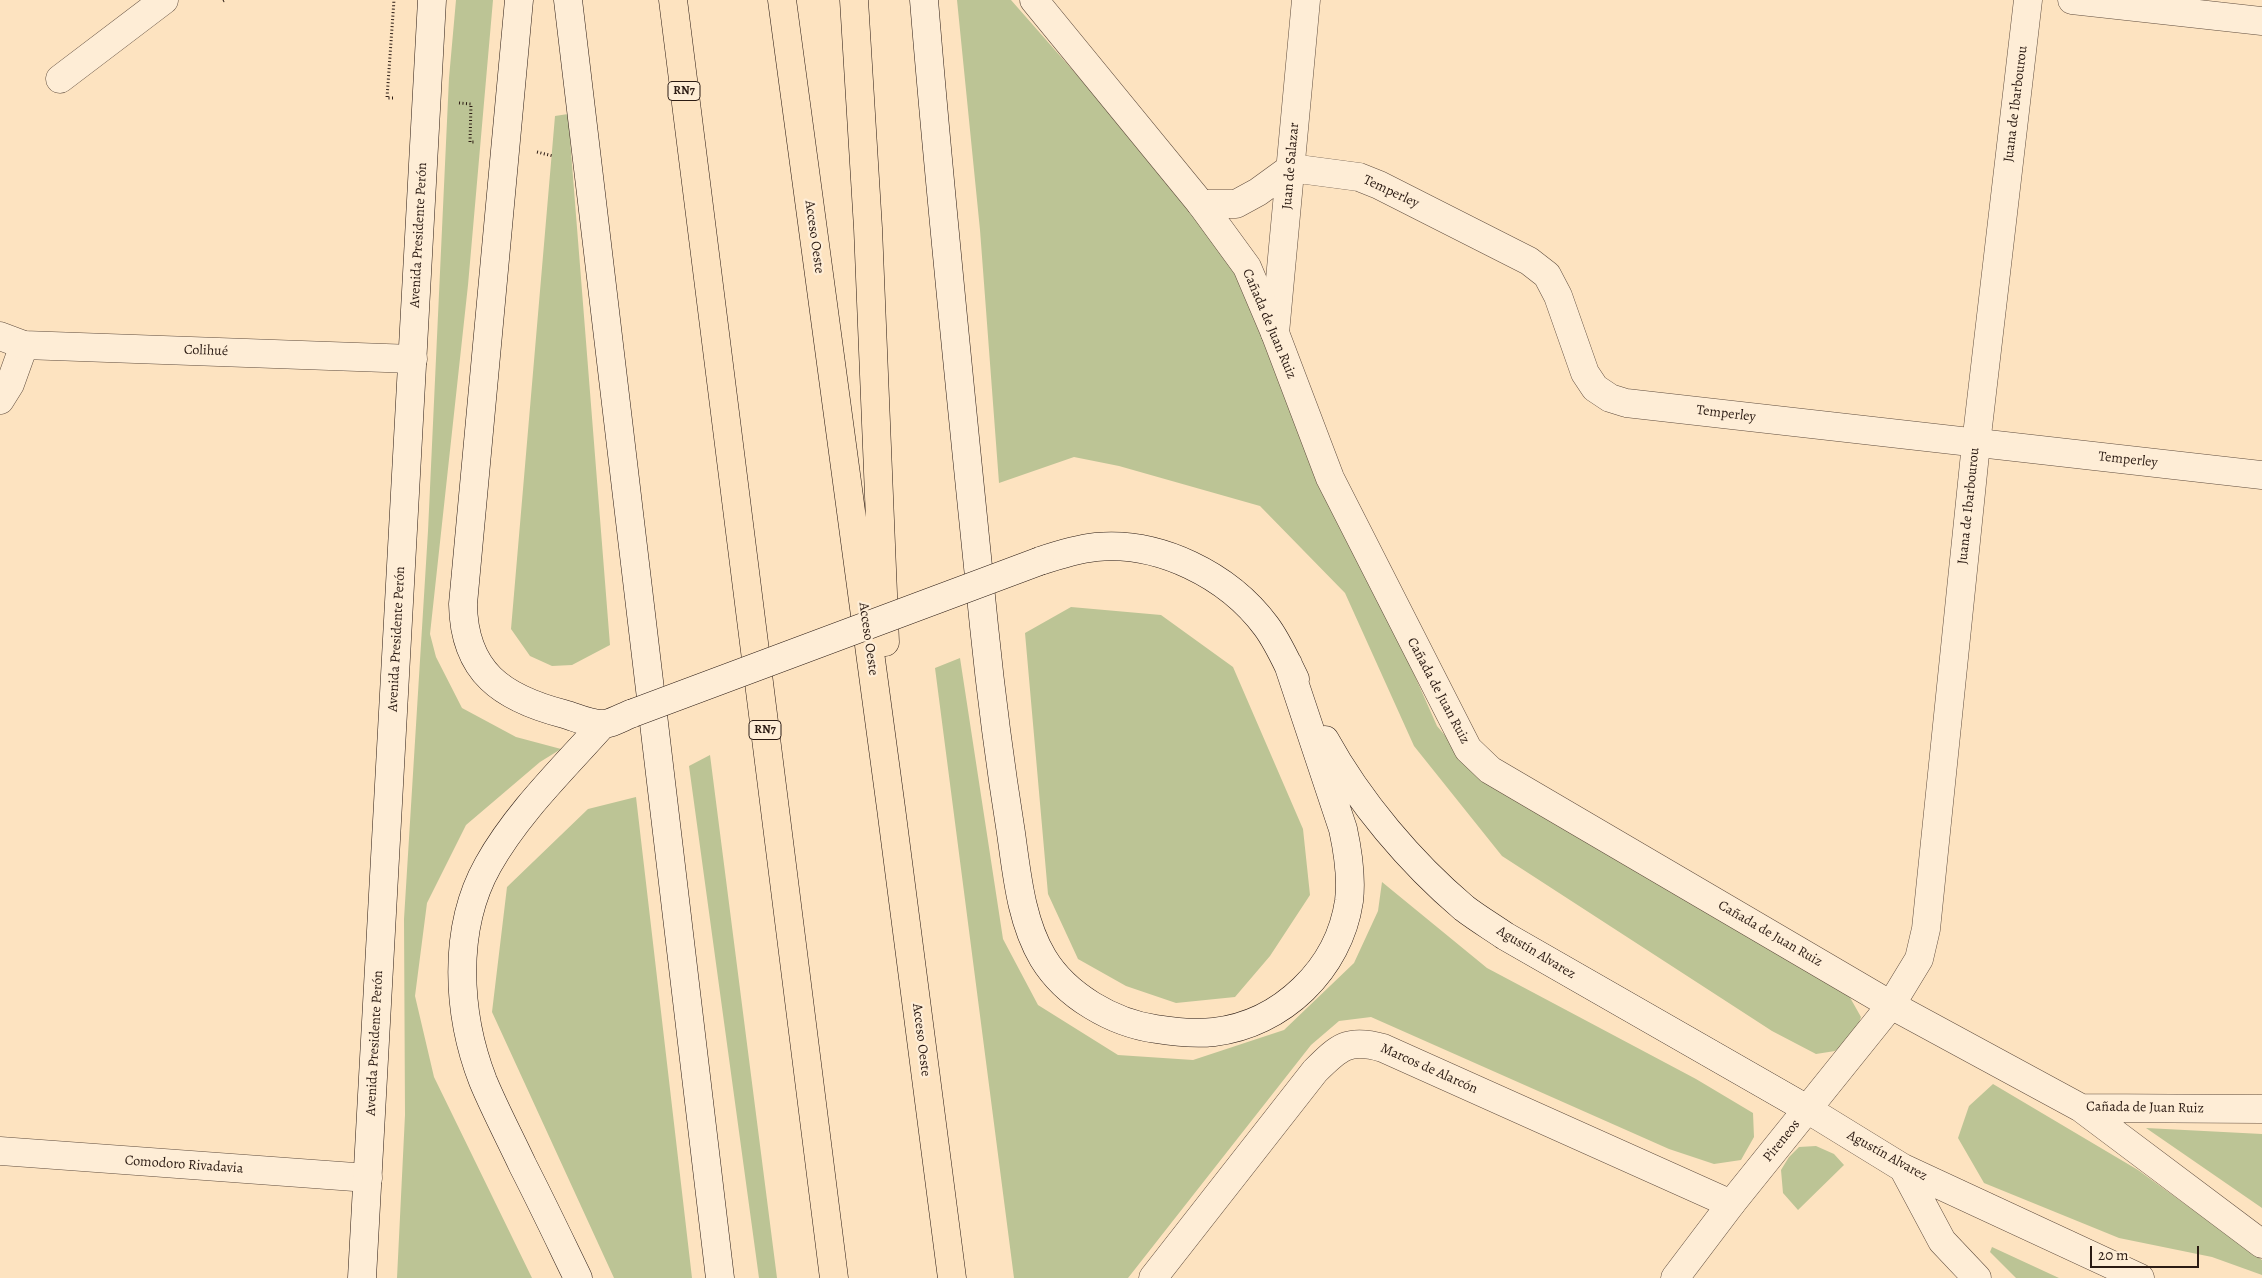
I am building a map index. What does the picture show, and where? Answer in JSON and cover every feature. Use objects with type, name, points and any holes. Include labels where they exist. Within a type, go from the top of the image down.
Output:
[{"type":"highway","points":[[653,0],[695,182]]},
{"type":"highway","name":"RN7","points":[[673,0],[834,1278]]},
{"type":"highway","name":"Acceso Oeste","points":[[782,0],[891,808],[952,1278]]},
{"type":"highway","points":[[854,0],[869,238],[891,808]]},
{"type":"street","points":[[60,79],[164,0]]},
{"type":"street","name":"Avenida Presidente Perón","points":[[362,1278],[432,0]]},
{"type":"street","points":[[519,0],[463,604],[464,632],[474,656],[498,685],[529,703],[602,725],[529,808],[488,864],[471,904],[463,948],[462,977],[467,1026],[482,1079],[578,1278]]},
{"type":"street","points":[[568,0],[720,1278]]},
{"type":"street","points":[[924,0],[938,166],[989,677],[1019,888],[1032,933],[1042,956],[1052,971],[1086,1001],[1107,1014],[1145,1027],[1167,1031],[1215,1032],[1238,1027],[1260,1018],[1298,996],[1326,962],[1336,942],[1348,901],[1349,866],[1343,829],[1288,664]]},
{"type":"street","name":"Cañada de Juan Ruiz","points":[[1034,0],[1201,204],[1247,267],[1275,333],[1330,478],[1468,748],[1490,770],[1891,1005],[2081,1108],[2262,1109]]},
{"type":"street","name":"Juan de Salazar","points":[[1275,333],[1306,0]]},
{"type":"street","name":"Juana de Ibarbourou","points":[[1891,1005],[1919,959],[1926,929],[1976,444],[2028,0]]},
{"type":"street","points":[[2072,0],[2262,21]]},
{"type":"street","points":[[1201,204],[1236,204],[1258,192],[1291,168]]},
{"type":"street","name":"Temperley","points":[[1291,168],[1359,177],[1379,185],[1529,261],[1547,275],[1558,296],[1584,373],[1595,388],[1610,398],[1626,403],[2262,475]]},
{"type":"street","points":[[0,400],[10,384],[12,341]]},
{"type":"street","name":"Colihué","points":[[12,341],[413,359]]},
{"type":"street","name":"Agustín Alvarez","points":[[602,725],[1040,561],[1096,547],[1124,547],[1148,551],[1190,565],[1214,578],[1252,610],[1266,625],[1288,664],[1317,727],[1346,775],[1423,869],[1465,908],[1505,936],[1807,1109],[1903,1168],[2140,1278]]},
{"type":"street","name":"Pireneos","points":[[1675,1278],[1731,1204],[1891,1005]]},
{"type":"street","name":"Marcos de Alarcón","points":[[1153,1278],[1315,1071],[1336,1050],[1350,1044],[1366,1043],[1383,1048],[1731,1204]]},
{"type":"street","points":[[2081,1108],[2262,1244]]},
{"type":"street","name":"Comodoro Rivadavia","points":[[0,1151],[368,1178]]},
{"type":"street","points":[[1903,1168],[1942,1241],[1977,1278]]},
{"type":"green space","points":[[456,0],[493,0],[468,285],[430,634],[436,657],[462,708],[516,737],[561,749],[540,762],[466,825],[427,903],[415,996],[434,1077],[532,1278],[397,1278],[405,1115],[404,919],[428,531],[449,78]]},
{"type":"green space","points":[[957,0],[1011,0],[1221,239],[1437,726],[1470,765],[1848,994],[1861,1017],[1854,1037],[1835,1051],[1816,1054],[1772,1031],[1502,856],[1414,746],[1345,593],[1260,506],[1119,466],[1074,457],[999,483],[980,230]]},
{"type":"green space","points":[[568,114],[610,645],[572,665],[552,666],[530,656],[511,629],[555,116]]},
{"type":"green space","points":[[1071,607],[1161,615],[1233,667],[1303,829],[1310,895],[1270,956],[1235,997],[1176,1003],[1126,986],[1078,959],[1048,894],[1025,633]]},
{"type":"green space","points":[[960,658],[1003,939],[1038,1005],[1118,1055],[1193,1060],[1284,1030],[1354,963],[1378,911],[1382,882],[1487,968],[1696,1079],[1753,1113],[1754,1137],[1741,1160],[1714,1164],[1669,1149],[1371,1017],[1339,1021],[1311,1045],[1128,1278],[1014,1278],[935,668]]},
{"type":"green space","points":[[710,755],[777,1278],[759,1278],[689,766]]},
{"type":"green space","points":[[636,797],[692,1278],[614,1278],[492,1012],[507,887],[588,809]]},
{"type":"green space","points":[[1993,1084],[2138,1170],[2262,1260],[2262,1275],[2212,1257],[2119,1238],[1984,1183],[1958,1138],[1969,1106]]},
{"type":"green space","points":[[2146,1128],[2262,1134],[2262,1208]]},
{"type":"green space","points":[[1816,1146],[1834,1154],[1844,1165],[1798,1210],[1783,1193],[1781,1170],[1789,1157],[1799,1147]]},
{"type":"green space","points":[[1992,1247],[2059,1278],[2016,1278],[1990,1252]]}]
